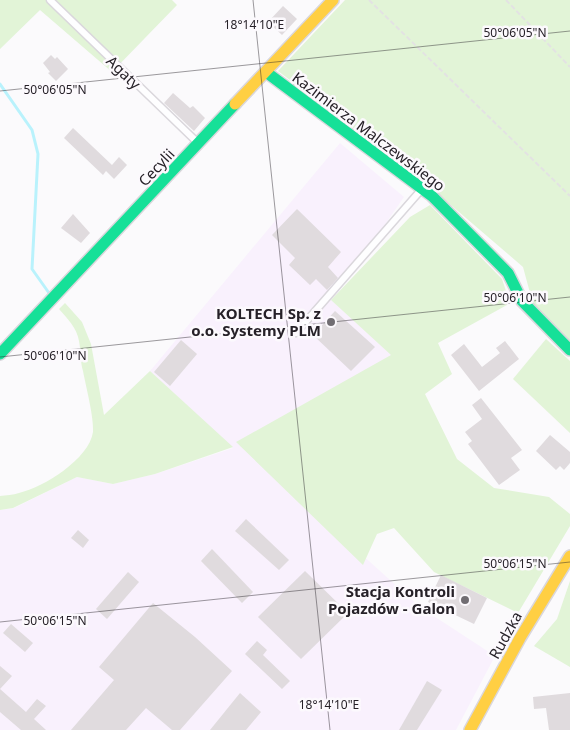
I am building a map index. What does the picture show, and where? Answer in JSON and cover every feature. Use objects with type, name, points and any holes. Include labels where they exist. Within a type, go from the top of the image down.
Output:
[{"type":"street","name":"Cecylii","points":[[0,354],[333,0]]},
{"type":"street","name":"Kazimierza Malczewskiego","points":[[266,72],[432,196],[508,273],[522,301],[570,350]]},
{"type":"street","name":"Rudzka","points":[[470,730],[520,638],[570,556]]},
{"type":"lane","name":"Agaty","points":[[50,0],[198,144]]},
{"type":"lane","points":[[296,333],[422,189]]},
{"type":"path","points":[[369,0],[570,196]]},
{"type":"path","points":[[506,0],[570,67]]},
{"type":"shaded area","points":[[340,143],[404,197],[335,297],[399,355],[239,444],[420,607],[495,656],[456,730],[0,730],[0,510],[14,508],[77,477],[113,484],[155,474],[233,448],[150,371]]},
{"type":"green space","points":[[0,0],[172,0],[177,5],[112,72],[40,10],[0,49]]},
{"type":"green space","points":[[345,0],[570,0],[570,343],[533,304],[523,267],[417,176],[278,71]]},
{"type":"green space","points":[[430,205],[502,279],[508,297],[507,305],[438,343],[452,374],[425,394],[457,459],[494,488],[549,497],[570,514],[570,526],[518,613],[434,572],[394,528],[377,534],[363,565],[236,442],[391,355],[331,300],[410,217]]},
{"type":"green space","points":[[65,303],[82,322],[91,344],[104,415],[150,371],[233,447],[155,474],[113,484],[77,477],[13,508],[0,510],[0,496],[17,494],[41,485],[74,462],[90,442],[93,426],[82,367],[80,345],[76,332],[59,309]]},
{"type":"green space","points":[[546,339],[570,361],[570,433],[513,379]]},
{"type":"green space","points":[[570,581],[570,667],[534,646],[557,619]]},
{"type":"building","points":[[283,6],[297,19],[282,35],[268,22]]},
{"type":"building","points":[[51,55],[55,59],[57,57],[68,69],[56,81],[48,73],[50,72],[43,63]]},
{"type":"building","points":[[173,93],[190,108],[193,106],[205,118],[194,131],[164,103]]},
{"type":"building","points":[[73,128],[112,165],[119,157],[127,165],[114,179],[106,171],[103,175],[64,138]]},
{"type":"building","points":[[297,209],[341,252],[328,267],[338,278],[327,290],[316,279],[310,285],[289,265],[295,258],[272,235]]},
{"type":"building","points":[[73,214],[90,233],[81,243],[61,228]]},
{"type":"building","points":[[335,311],[375,347],[351,371],[313,335]]},
{"type":"building","points":[[181,340],[197,354],[170,386],[154,372]]},
{"type":"building","points":[[505,341],[519,359],[479,391],[451,355],[464,344],[482,367],[500,353],[496,348]]},
{"type":"building","points":[[481,398],[522,450],[511,458],[520,470],[499,485],[468,444],[472,441],[465,432],[482,419],[472,405]]},
{"type":"building","points":[[550,435],[570,452],[570,463],[564,470],[560,466],[556,470],[536,451]]},
{"type":"building","points":[[246,519],[289,560],[279,570],[235,531]]},
{"type":"building","points":[[78,530],[89,540],[83,548],[71,538]]},
{"type":"building","points":[[212,549],[253,592],[242,603],[201,561]]},
{"type":"building","points":[[305,571],[348,613],[301,659],[258,617]]},
{"type":"building","points":[[128,572],[139,582],[107,619],[96,609]]},
{"type":"building","name":"Stacja Kontroli Pojazdów - Galon","points":[[441,575],[487,598],[474,624],[428,602]]},
{"type":"building","points":[[153,603],[195,637],[232,671],[180,730],[172,730],[146,708],[126,730],[71,730],[114,680],[99,667]]},
{"type":"building","points":[[11,624],[33,643],[25,652],[3,633]]},
{"type":"building","points":[[257,641],[267,650],[263,655],[290,681],[282,689],[245,654]]},
{"type":"building","points":[[0,666],[12,676],[0,689]]},
{"type":"building","points":[[427,681],[442,690],[417,730],[399,730]]},
{"type":"building","points":[[0,689],[26,712],[37,699],[46,706],[34,719],[46,730],[21,730],[0,712]]},
{"type":"building","points":[[240,693],[261,712],[246,730],[210,730]]},
{"type":"building","points":[[570,693],[570,730],[549,730],[546,708],[534,709],[533,697]]},
{"type":"waterway","points":[[0,84],[32,130],[38,154],[32,269],[49,293]]},
{"type":"traffic: fast","points":[[266,72],[432,196],[508,273],[522,301],[570,350]]},
{"type":"traffic: fast","points":[[0,354],[235,104]]},
{"type":"traffic: slow","points":[[235,104],[333,0]]},
{"type":"traffic: slow","points":[[470,730],[520,638],[570,556]]},
{"type":"place","name":"KOLTECH Sp. z o.o. Systemy PLM","points":[[331,322]]},
{"type":"place","name":"Stacja Kontroli Pojazdów - Galon","points":[[465,600]]}]
